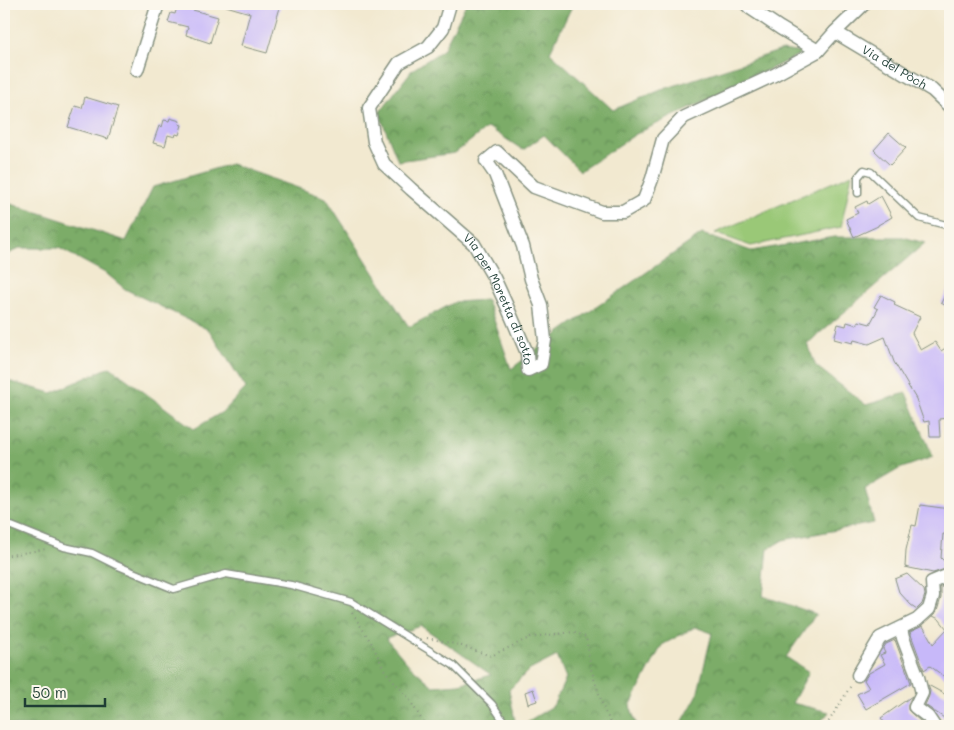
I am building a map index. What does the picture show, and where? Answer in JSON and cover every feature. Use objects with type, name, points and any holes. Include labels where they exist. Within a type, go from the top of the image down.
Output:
[{"type":"street","points":[[137,70],[158,4]]},
{"type":"street","name":"Via per Moretta di sotto","points":[[450,4],[443,28],[428,47],[400,63],[369,108],[374,142],[384,164],[474,244],[494,278],[506,304],[527,353],[528,370],[541,364],[545,340],[541,305],[531,279],[523,246],[495,174],[486,161],[497,152],[534,187],[602,212],[623,212],[644,200],[664,139],[684,117],[774,75],[818,51],[834,32],[864,4]]},
{"type":"street","points":[[746,4],[780,28],[818,51]]},
{"type":"street","name":"Via del Pòch","points":[[834,32],[932,90],[950,106]]},
{"type":"street","points":[[858,675],[880,638],[917,620],[929,609],[933,596],[932,582],[944,576],[950,576]]},
{"type":"street","points":[[901,629],[922,693],[915,707],[928,717],[934,726]]},
{"type":"lane","points":[[858,193],[858,177],[864,170],[871,172],[919,218],[950,226]]},
{"type":"lane","points":[[4,523],[64,546],[92,553],[174,589],[226,574],[291,586],[351,602],[453,665],[492,704],[506,726]]},
{"type":"path","points":[[4,556],[64,546]]},
{"type":"path","points":[[344,600],[370,642],[384,671],[408,696],[424,723],[422,726]]},
{"type":"path","points":[[410,638],[428,638],[459,645],[491,656],[531,637],[574,632],[586,637],[591,669],[613,726]]},
{"type":"path","points":[[826,726],[858,675]]},
{"type":"green space","points":[[333,4],[365,4],[359,10]]},
{"type":"green space","points":[[466,4],[573,4],[550,52],[613,110],[661,90],[782,50],[803,53],[636,134],[580,171],[544,135],[523,150],[488,127],[455,153],[398,161],[379,113],[412,70],[443,50]]},
{"type":"green space","points":[[231,164],[326,198],[409,327],[455,302],[487,300],[511,369],[563,330],[702,234],[751,251],[834,237],[903,237],[925,243],[807,344],[816,366],[866,405],[906,393],[933,457],[899,469],[865,489],[874,523],[783,540],[768,549],[763,596],[816,614],[786,657],[809,672],[792,703],[829,712],[817,726],[680,726],[697,696],[712,633],[695,627],[662,645],[630,706],[637,726],[520,726],[553,706],[566,678],[557,656],[528,671],[509,690],[516,726],[4,726],[4,380],[52,393],[110,367],[194,429],[224,411],[246,388],[209,330],[125,289],[107,274],[59,248],[19,248],[4,257],[4,202],[126,241],[153,187]],"holes":[[[421,626],[491,675],[459,684],[433,686],[408,664],[386,638]]]},
{"type":"green space","points":[[852,174],[841,227],[751,246],[715,233]]},
{"type":"building","points":[[178,4],[194,4],[193,10],[218,17],[210,43],[186,35],[188,27],[168,22],[171,13],[175,14]]},
{"type":"building","points":[[227,4],[281,4],[267,53],[241,46],[250,13],[226,6]]},
{"type":"building","points":[[85,97],[118,107],[108,139],[68,127],[75,106],[82,108]]},
{"type":"building","points":[[170,118],[180,121],[179,124],[182,125],[179,135],[176,134],[175,137],[168,135],[165,146],[153,143],[159,126],[162,127],[164,120],[169,121]]},
{"type":"building","points":[[889,133],[906,148],[890,165],[874,150]]},
{"type":"building","points":[[881,196],[892,217],[854,237],[846,219],[858,213],[855,207],[867,201],[868,204]]},
{"type":"building","points":[[950,285],[950,308],[941,303]]},
{"type":"building","points":[[881,295],[895,302],[894,305],[920,317],[912,333],[921,350],[935,342],[941,351],[950,345],[950,413],[947,413],[948,418],[939,419],[940,437],[930,437],[929,421],[924,422],[916,399],[894,362],[885,337],[869,344],[854,340],[853,343],[834,339],[838,324],[846,326],[847,322],[857,325],[859,321],[870,324],[878,309],[874,307]]},
{"type":"building","points":[[920,505],[950,509],[950,535],[943,534],[941,558],[949,568],[933,573],[905,567],[906,550],[912,525],[916,526]]},
{"type":"building","points":[[907,574],[924,590],[925,595],[922,604],[917,609],[899,592],[895,579]]},
{"type":"building","points":[[950,584],[950,598],[947,603],[950,607],[950,681],[930,666],[924,670],[910,632],[923,626],[933,644],[947,629],[939,619],[933,616],[937,611],[941,598],[941,587]]},
{"type":"building","points":[[895,640],[911,683],[866,709],[857,694],[869,688],[864,680],[869,673],[885,664],[880,655],[885,653],[883,649],[886,644]]},
{"type":"building","points":[[928,685],[950,697],[950,722],[925,705],[930,691]]},
{"type":"building","points":[[533,689],[537,701],[528,704],[525,692]]},
{"type":"building","points":[[912,696],[908,704],[908,710],[924,726],[887,726],[881,718]]}]
